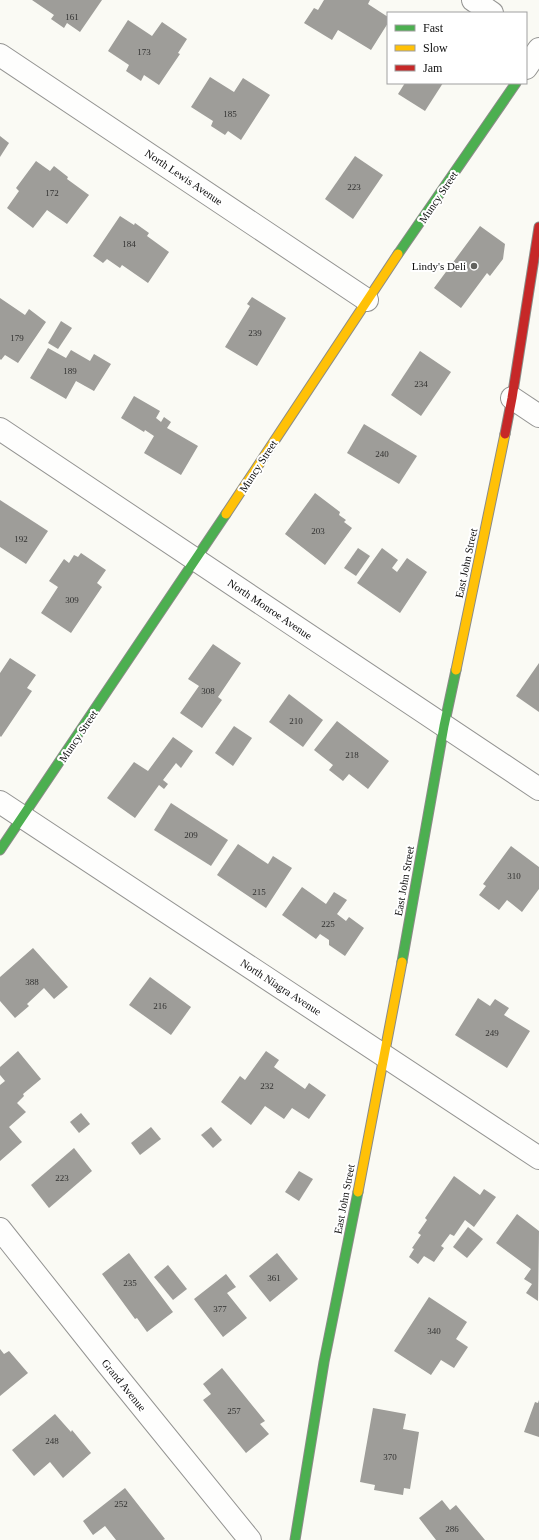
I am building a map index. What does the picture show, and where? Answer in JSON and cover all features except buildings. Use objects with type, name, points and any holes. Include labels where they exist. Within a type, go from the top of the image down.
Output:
[{"type":"street","points":[[473,0],[491,12]]},
{"type":"street","points":[[527,37],[539,44]]},
{"type":"street","points":[[527,67],[539,49]]},
{"type":"street","name":"North Lewis Avenue","points":[[0,55],[367,300]]},
{"type":"street","name":"Muncy Street","points":[[0,850],[196,560],[367,300],[515,84]]},
{"type":"street","name":"East John Street","points":[[295,1540],[324,1362],[385,1055],[444,726],[512,398],[539,228]]},
{"type":"street","points":[[512,398],[539,416]]},
{"type":"street","name":"North Monroe Avenue","points":[[0,429],[539,789]]},
{"type":"street","name":"North Niagra Avenue","points":[[0,802],[22,818],[385,1055],[539,1158]]},
{"type":"street","name":"Grand Avenue","points":[[0,1229],[250,1540]]},
{"type":"traffic: fast","points":[[398,254],[515,84]]},
{"type":"traffic: fast","points":[[0,850],[226,514]]},
{"type":"traffic: fast","points":[[402,962],[444,726],[456,670]]},
{"type":"traffic: fast","points":[[295,1540],[324,1362],[358,1192]]},
{"type":"traffic: slow","points":[[226,514],[398,254]]},
{"type":"traffic: slow","points":[[456,670],[505,434]]},
{"type":"traffic: slow","points":[[358,1192],[402,962]]},
{"type":"traffic: jam","points":[[505,434],[539,227]]},
{"type":"place","name":"Lindy's Deli","points":[[474,266]]}]
